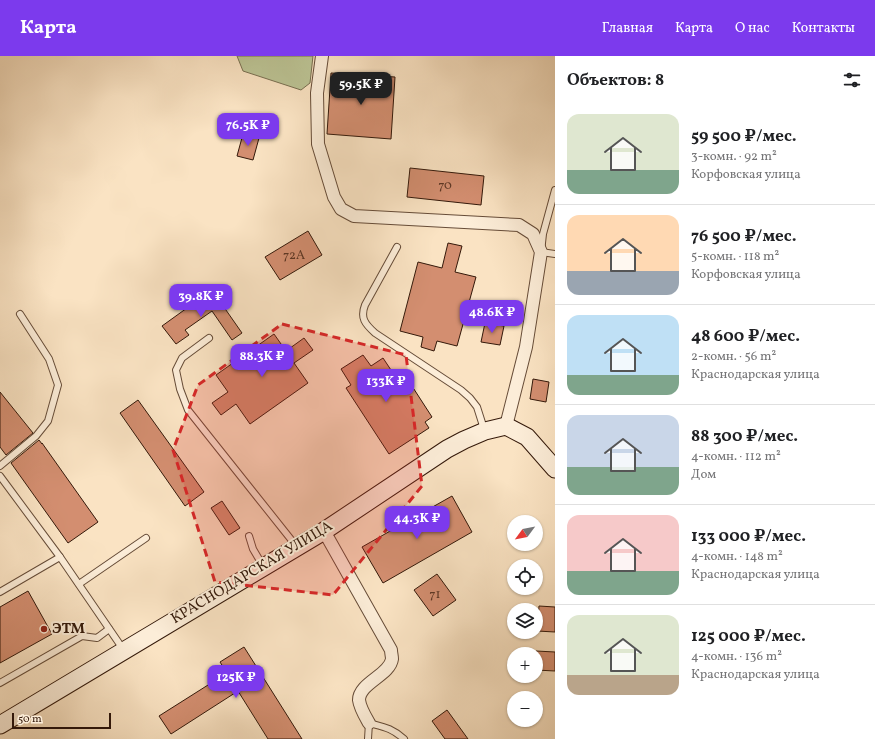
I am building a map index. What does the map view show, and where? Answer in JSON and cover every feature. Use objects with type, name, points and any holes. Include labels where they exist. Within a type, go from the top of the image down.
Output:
[{"type":"street","points":[[322,56],[317,93],[318,144],[334,197],[341,210],[354,216],[519,225],[533,234],[541,252],[526,347],[506,426],[527,437],[555,469]]},
{"type":"street","name":"КРАСНОДАРСКАЯ УЛИЦА","points":[[0,725],[324,531],[447,448],[485,431],[506,426]]},
{"type":"street","points":[[324,531],[391,650],[392,659],[389,667],[365,688],[359,699],[362,710],[369,723]]},
{"type":"lane","points":[[555,190],[543,234],[541,252],[555,254]]},
{"type":"lane","points":[[397,247],[362,311],[363,319],[368,327],[375,333],[461,390],[470,398],[477,407],[485,431]]},
{"type":"lane","points":[[0,466],[36,436],[48,421],[58,385],[49,359],[20,314]]},
{"type":"lane","points":[[209,338],[182,358],[176,370],[180,389],[188,410],[296,547]]},
{"type":"lane","points":[[0,476],[60,557],[124,650]]},
{"type":"lane","points":[[249,536],[263,567]]},
{"type":"lane","points":[[79,584],[146,538]]},
{"type":"lane","points":[[0,592],[60,557]]},
{"type":"lane","points":[[0,683],[82,636],[96,638],[109,628]]},
{"type":"lane","points":[[368,739],[369,723],[389,728],[397,732],[404,739]]},
{"type":"highlighted area","points":[[282,324],[406,355],[422,486],[333,595],[215,582],[173,450],[198,385]]},
{"type":"green space","points":[[237,56],[313,56],[310,83],[301,90],[243,71]]},
{"type":"building","points":[[331,73],[395,77],[391,139],[327,134]]},
{"type":"building","points":[[243,134],[259,138],[253,160],[237,156]]},
{"type":"building","points":[[410,168],[484,176],[481,205],[407,197]]},
{"type":"building","points":[[308,231],[322,255],[280,280],[265,257]]},
{"type":"building","points":[[448,243],[462,246],[455,272],[476,277],[457,346],[437,341],[434,351],[421,347],[423,337],[400,331],[418,262],[442,268]]},
{"type":"building","points":[[212,290],[242,333],[232,340],[212,311],[185,330],[189,335],[176,344],[162,326]]},
{"type":"building","points":[[485,323],[504,326],[500,345],[481,342]]},
{"type":"building","points":[[274,334],[286,351],[304,338],[313,350],[294,363],[308,383],[250,424],[236,404],[221,415],[212,403],[228,392],[216,375]]},
{"type":"building","points":[[363,355],[371,366],[383,358],[403,388],[410,383],[432,417],[425,422],[429,428],[389,454],[346,388],[351,385],[341,369]]},
{"type":"building","points":[[533,379],[549,382],[546,402],[530,399]]},
{"type":"building","points":[[0,392],[33,433],[6,455],[0,447]]},
{"type":"building","points":[[138,400],[204,492],[185,506],[120,413]]},
{"type":"building","points":[[39,440],[98,522],[68,543],[11,463]]},
{"type":"building","points":[[452,496],[472,532],[383,583],[362,547]]},
{"type":"building","points":[[222,501],[240,528],[229,535],[211,508]]},
{"type":"building","points":[[437,574],[456,600],[433,616],[414,590]]},
{"type":"building","points":[[28,591],[52,634],[0,663],[0,607]]},
{"type":"building","points":[[543,606],[555,607],[555,632],[543,631]]},
{"type":"building","points":[[244,647],[302,739],[268,739],[238,691],[171,734],[159,716],[227,673],[220,662]]},
{"type":"building","points":[[543,651],[555,652],[555,671],[543,670]]},
{"type":"building","points":[[447,710],[468,739],[445,739],[432,721]]},
{"type":"place","name":"ЭТМ","points":[[44,629]]}]
